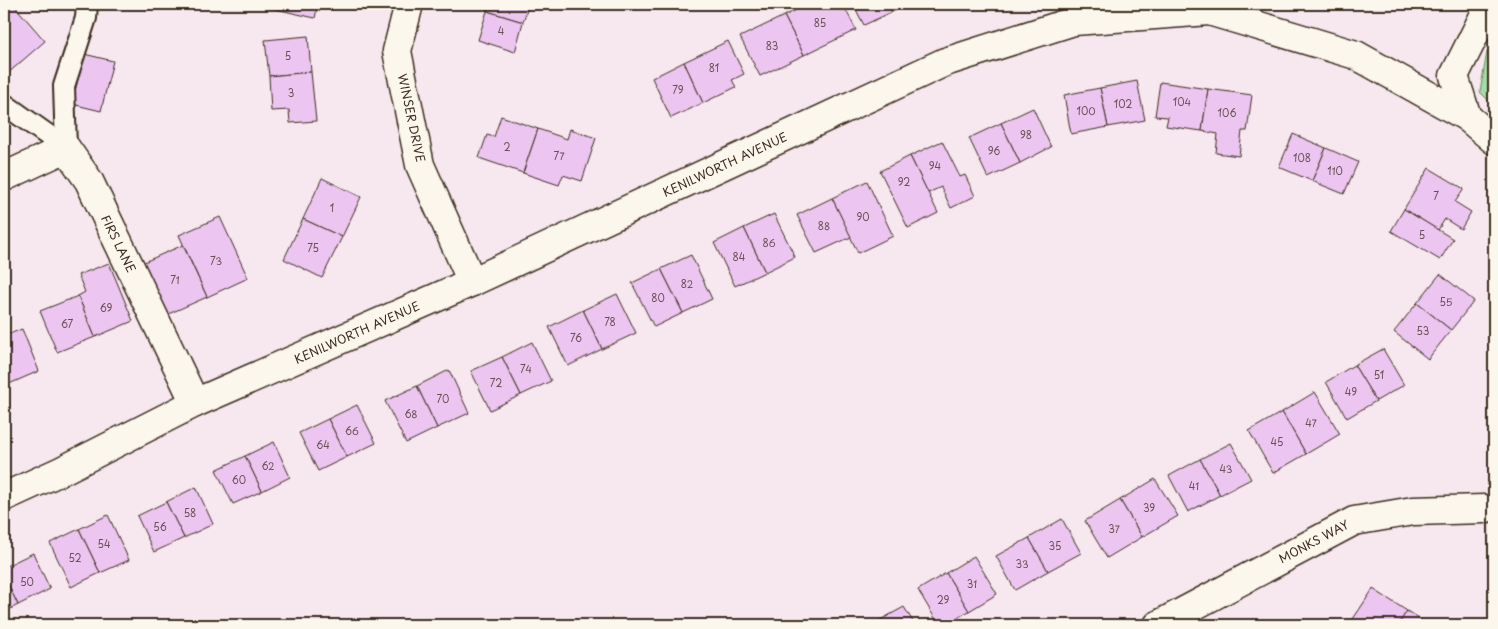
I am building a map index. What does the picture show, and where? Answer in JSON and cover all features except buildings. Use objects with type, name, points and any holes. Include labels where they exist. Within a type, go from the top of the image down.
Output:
[{"type":"street","name":"WINSER DRIVE","points":[[409,4],[397,51],[420,165],[472,282]]},
{"type":"street","name":"KENILWORTH AVENUE","points":[[4,497],[61,471],[195,404],[472,282],[944,62],[1074,21],[1209,11],[1356,56],[1468,116]]},
{"type":"street","points":[[1489,13],[1454,76],[1468,116],[1494,140]]},
{"type":"street","points":[[4,177],[66,148]]},
{"type":"street","name":"FIRS LANE","points":[[66,148],[88,181],[195,404]]},
{"type":"street","name":"MONKS WAY","points":[[1158,625],[1354,521],[1413,511],[1484,509]]},
{"type":"lane","points":[[66,148],[64,86],[86,18],[87,4]]},
{"type":"lane","points":[[4,104],[66,148]]},
{"type":"green space","points":[[1494,51],[1494,106],[1480,92],[1487,52]]}]
